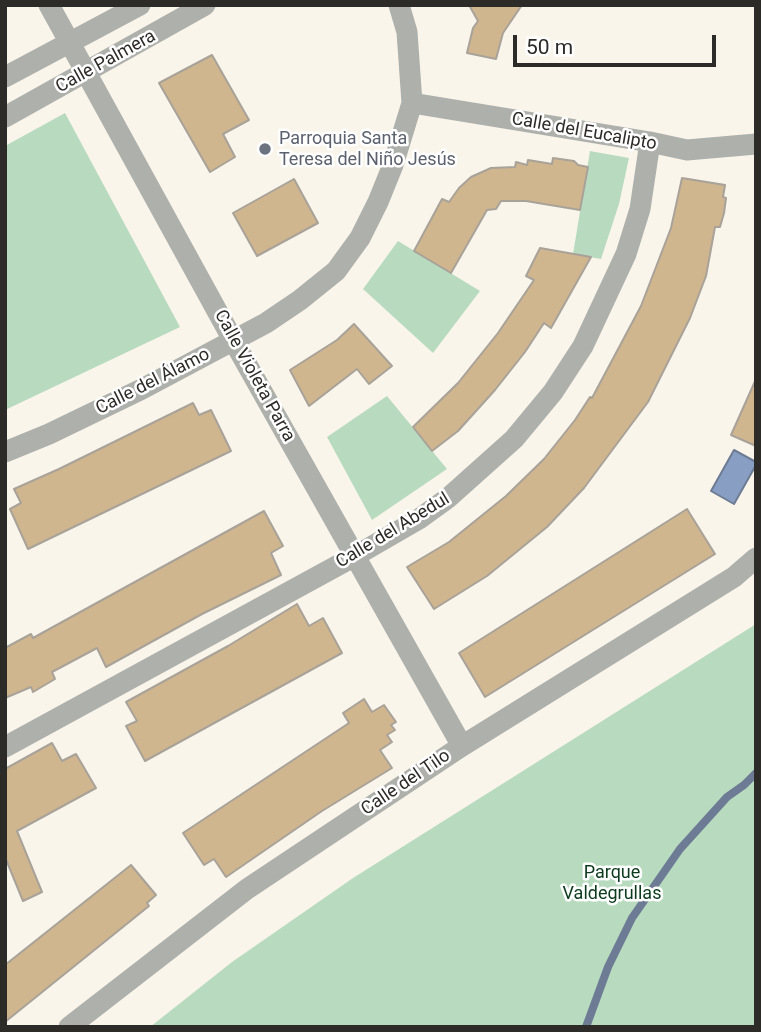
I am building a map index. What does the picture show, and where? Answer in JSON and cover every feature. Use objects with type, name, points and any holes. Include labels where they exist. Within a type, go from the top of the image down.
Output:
[{"type":"street","name":"Calle Violeta Parra","points":[[49,5],[233,340],[462,746]]},
{"type":"street","name":"Calle Palmera","points":[[5,77],[140,5]]},
{"type":"street","name":"Calle Palmera","points":[[5,117],[205,5]]},
{"type":"street","name":"Calle del Álamo","points":[[5,452],[142,389],[266,323],[335,271],[359,238],[378,202],[393,165],[412,103],[407,32],[399,5]]},
{"type":"street","name":"Calle del Eucalipto","points":[[412,103],[687,150],[756,144]]},
{"type":"street","name":"Calle del Abedul","points":[[5,747],[355,556],[449,498],[514,439],[553,393],[583,346],[626,254],[640,209],[650,142]]},
{"type":"street","name":"Calle del Tilo","points":[[69,1027],[247,890],[462,746],[734,577],[756,558]]},
{"type":"green space","points":[[65,113],[180,327],[5,410],[5,146]]},
{"type":"green space","points":[[590,151],[629,158],[619,204],[601,259],[573,254]]},
{"type":"green space","points":[[398,241],[480,291],[433,353],[363,289]]},
{"type":"green space","points":[[387,396],[447,469],[372,520],[327,437]]},
{"type":"green space","name":"Parque Valdegrullas","points":[[756,624],[756,1027],[150,1027],[232,962],[353,878]]},
{"type":"water","points":[[734,450],[756,462],[756,465],[734,504],[711,491]]},
{"type":"building","points":[[469,5],[522,5],[503,33],[496,59],[467,53],[473,28],[478,21]]},
{"type":"building","points":[[212,55],[249,120],[223,134],[235,157],[210,172],[159,83]]},
{"type":"building","points":[[553,158],[574,161],[578,165],[588,167],[580,210],[526,201],[501,201],[496,209],[487,210],[451,273],[414,251],[442,199],[449,202],[471,177],[491,168],[515,167],[516,162],[527,165],[528,160],[552,164]]},
{"type":"building","points":[[682,178],[725,185],[724,213],[720,227],[715,227],[706,276],[690,318],[648,402],[584,488],[547,527],[487,576],[434,609],[407,567],[449,542],[506,496],[544,459],[590,397],[592,398],[641,306],[671,228]]},
{"type":"building","points":[[294,179],[318,223],[257,256],[233,213]]},
{"type":"building","points":[[540,248],[591,257],[551,328],[544,323],[495,390],[458,431],[432,451],[413,427],[458,383],[498,333],[534,280],[526,276]]},
{"type":"building","points":[[354,324],[392,366],[369,384],[357,369],[309,406],[290,370],[337,340]]},
{"type":"building","points":[[756,379],[756,446],[731,435]]},
{"type":"building","points":[[193,403],[199,415],[211,410],[231,451],[28,549],[10,509],[21,503],[14,489]]},
{"type":"building","points":[[687,509],[715,554],[485,697],[459,653]]},
{"type":"building","points":[[264,511],[283,546],[271,553],[281,575],[202,614],[106,667],[97,648],[52,672],[55,679],[33,692],[31,687],[5,698],[5,648],[31,634],[33,638]]},
{"type":"building","points":[[297,604],[309,626],[323,618],[342,653],[145,761],[126,726],[137,721],[126,702],[228,646]]},
{"type":"building","points":[[364,699],[372,712],[384,705],[396,722],[391,725],[395,730],[387,735],[392,742],[380,750],[392,768],[322,811],[226,877],[214,859],[204,865],[183,833],[349,723],[343,713]]},
{"type":"building","points":[[52,743],[62,761],[76,754],[96,788],[17,831],[42,892],[23,901],[5,857],[5,769]]},
{"type":"building","points":[[131,865],[156,895],[147,903],[149,906],[5,1022],[5,965]]},
{"type":"waterway","points":[[586,1027],[608,967],[632,918],[680,849],[727,797],[756,773]]},
{"type":"place","name":"Parroquia Santa Teresa del Niño Jesús","points":[[265,149]]}]
